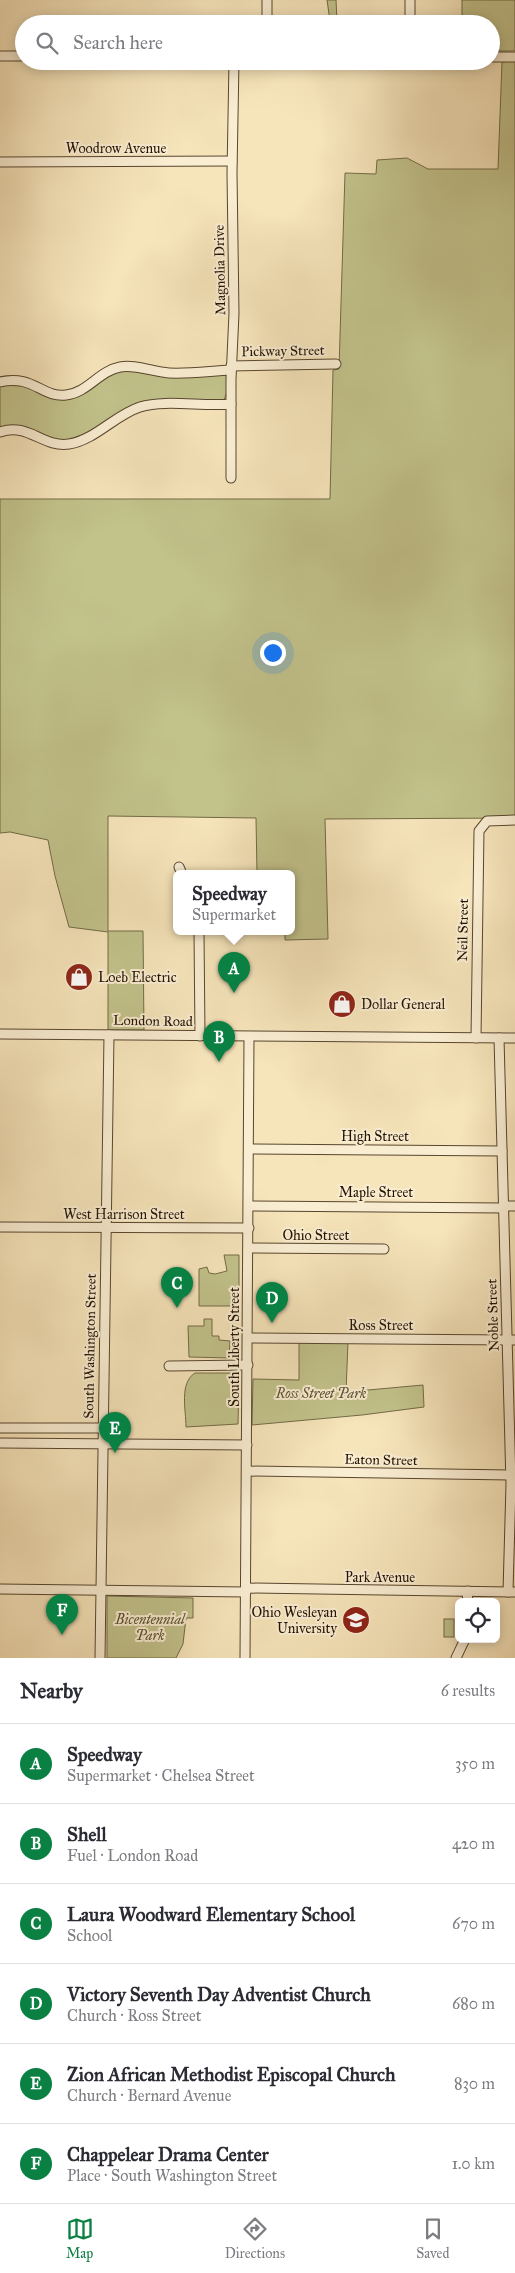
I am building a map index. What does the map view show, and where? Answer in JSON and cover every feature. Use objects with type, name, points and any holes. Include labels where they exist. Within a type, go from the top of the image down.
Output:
[{"type":"street","points":[[267,0],[267,15]]},
{"type":"street","points":[[410,0],[410,15]]},
{"type":"street","points":[[0,56],[15,56]]},
{"type":"street","points":[[500,57],[515,57]]},
{"type":"street","name":"Magnolia Drive","points":[[231,478],[231,368],[234,296],[232,161],[234,70]]},
{"type":"street","name":"Woodrow Avenue","points":[[0,162],[232,161]]},
{"type":"street","name":"Pickway Street","points":[[0,382],[10,380],[24,381],[53,394],[64,395],[81,390],[108,372],[120,367],[169,373],[231,368],[336,364]]},
{"type":"street","points":[[0,432],[17,429],[52,442],[67,444],[81,440],[128,412],[143,406],[163,404],[210,406],[231,404]]},
{"type":"street","name":"Neil Street","points":[[476,1038],[478,836],[483,824],[490,821],[515,820]]},
{"type":"street","points":[[199,935],[200,1036]]},
{"type":"street","name":"London Road","points":[[0,1034],[515,1038]]},
{"type":"street","name":"South Washington Street","points":[[100,1658],[109,1035]]},
{"type":"street","name":"South Liberty Street","points":[[245,1658],[249,1037]]},
{"type":"street","name":"Noble Street","points":[[499,1038],[503,1207],[511,1340],[512,1592]]},
{"type":"street","name":"High Street","points":[[249,1149],[502,1151]]},
{"type":"street","name":"Maple Street","points":[[249,1206],[515,1206]]},
{"type":"street","name":"West Harrison Street","points":[[0,1227],[249,1228]]},
{"type":"street","name":"Ohio Street","points":[[248,1248],[384,1249]]},
{"type":"street","name":"Ross Street","points":[[248,1338],[511,1340]]},
{"type":"street","points":[[170,1366],[248,1365]]},
{"type":"street","points":[[0,1428],[102,1428]]},
{"type":"street","points":[[0,1443],[247,1445]]},
{"type":"street","name":"Eaton Street","points":[[247,1471],[513,1475]]},
{"type":"street","name":"Park Avenue","points":[[0,1589],[512,1592]]},
{"type":"street","points":[[467,1598],[468,1591]]},
{"type":"street","points":[[456,1658],[463,1643]]},
{"type":"green space","points":[[327,0],[336,0],[337,15],[329,15]]},
{"type":"green space","points":[[462,0],[515,0],[515,51],[500,51],[500,15],[462,15]]},
{"type":"green space","points":[[515,61],[515,818],[325,819],[328,939],[285,940],[285,935],[295,935],[295,870],[257,870],[256,818],[108,816],[108,931],[143,931],[144,1030],[108,1030],[108,932],[69,927],[55,876],[48,840],[10,832],[0,833],[0,499],[330,499],[333,370],[339,369],[345,173],[376,174],[377,160],[407,158],[428,169],[498,169],[502,62]]},
{"type":"green space","points":[[119,370],[184,376],[218,373],[227,376],[228,389],[224,400],[211,404],[136,407],[69,442],[53,440],[26,427],[15,426],[0,429],[0,385],[28,386],[56,398]]},
{"type":"green space","points":[[224,1255],[239,1255],[239,1306],[199,1306],[199,1269],[207,1267],[209,1273],[215,1274],[227,1271]]},
{"type":"green space","points":[[204,1319],[212,1319],[212,1336],[219,1336],[219,1340],[230,1341],[229,1358],[189,1357],[188,1326],[204,1326]]},
{"type":"green space","name":"Ross Street Park","points":[[299,1341],[348,1342],[346,1392],[423,1385],[424,1407],[362,1415],[252,1425],[253,1379],[299,1380]]},
{"type":"green space","points":[[195,1373],[236,1373],[239,1375],[238,1424],[186,1427],[185,1390],[190,1377]]},
{"type":"green space","name":"Bicentennial Park","points":[[107,1596],[193,1598],[193,1618],[186,1618],[183,1644],[176,1658],[107,1658]]},
{"type":"green space","points":[[444,1619],[454,1619],[454,1637],[444,1637]]},
{"type":"place","name":"Loeb Electric","points":[[79,977]]},
{"type":"place","name":"Speedway","points":[[234,993]]},
{"type":"place","name":"Dollar General","points":[[342,1004]]},
{"type":"place","name":"Shell","points":[[219,1062]]},
{"type":"place","name":"Laura Woodward Elementary School","points":[[177,1308]]},
{"type":"place","name":"Victory Seventh Day Adventist Church","points":[[272,1323]]},
{"type":"place","name":"Zion African Methodist Episcopal Church","points":[[115,1453]]},
{"type":"place","name":"Ohio Wesleyan University","points":[[356,1620]]},
{"type":"place","name":"Chappelear Drama Center","points":[[62,1635]]}]
